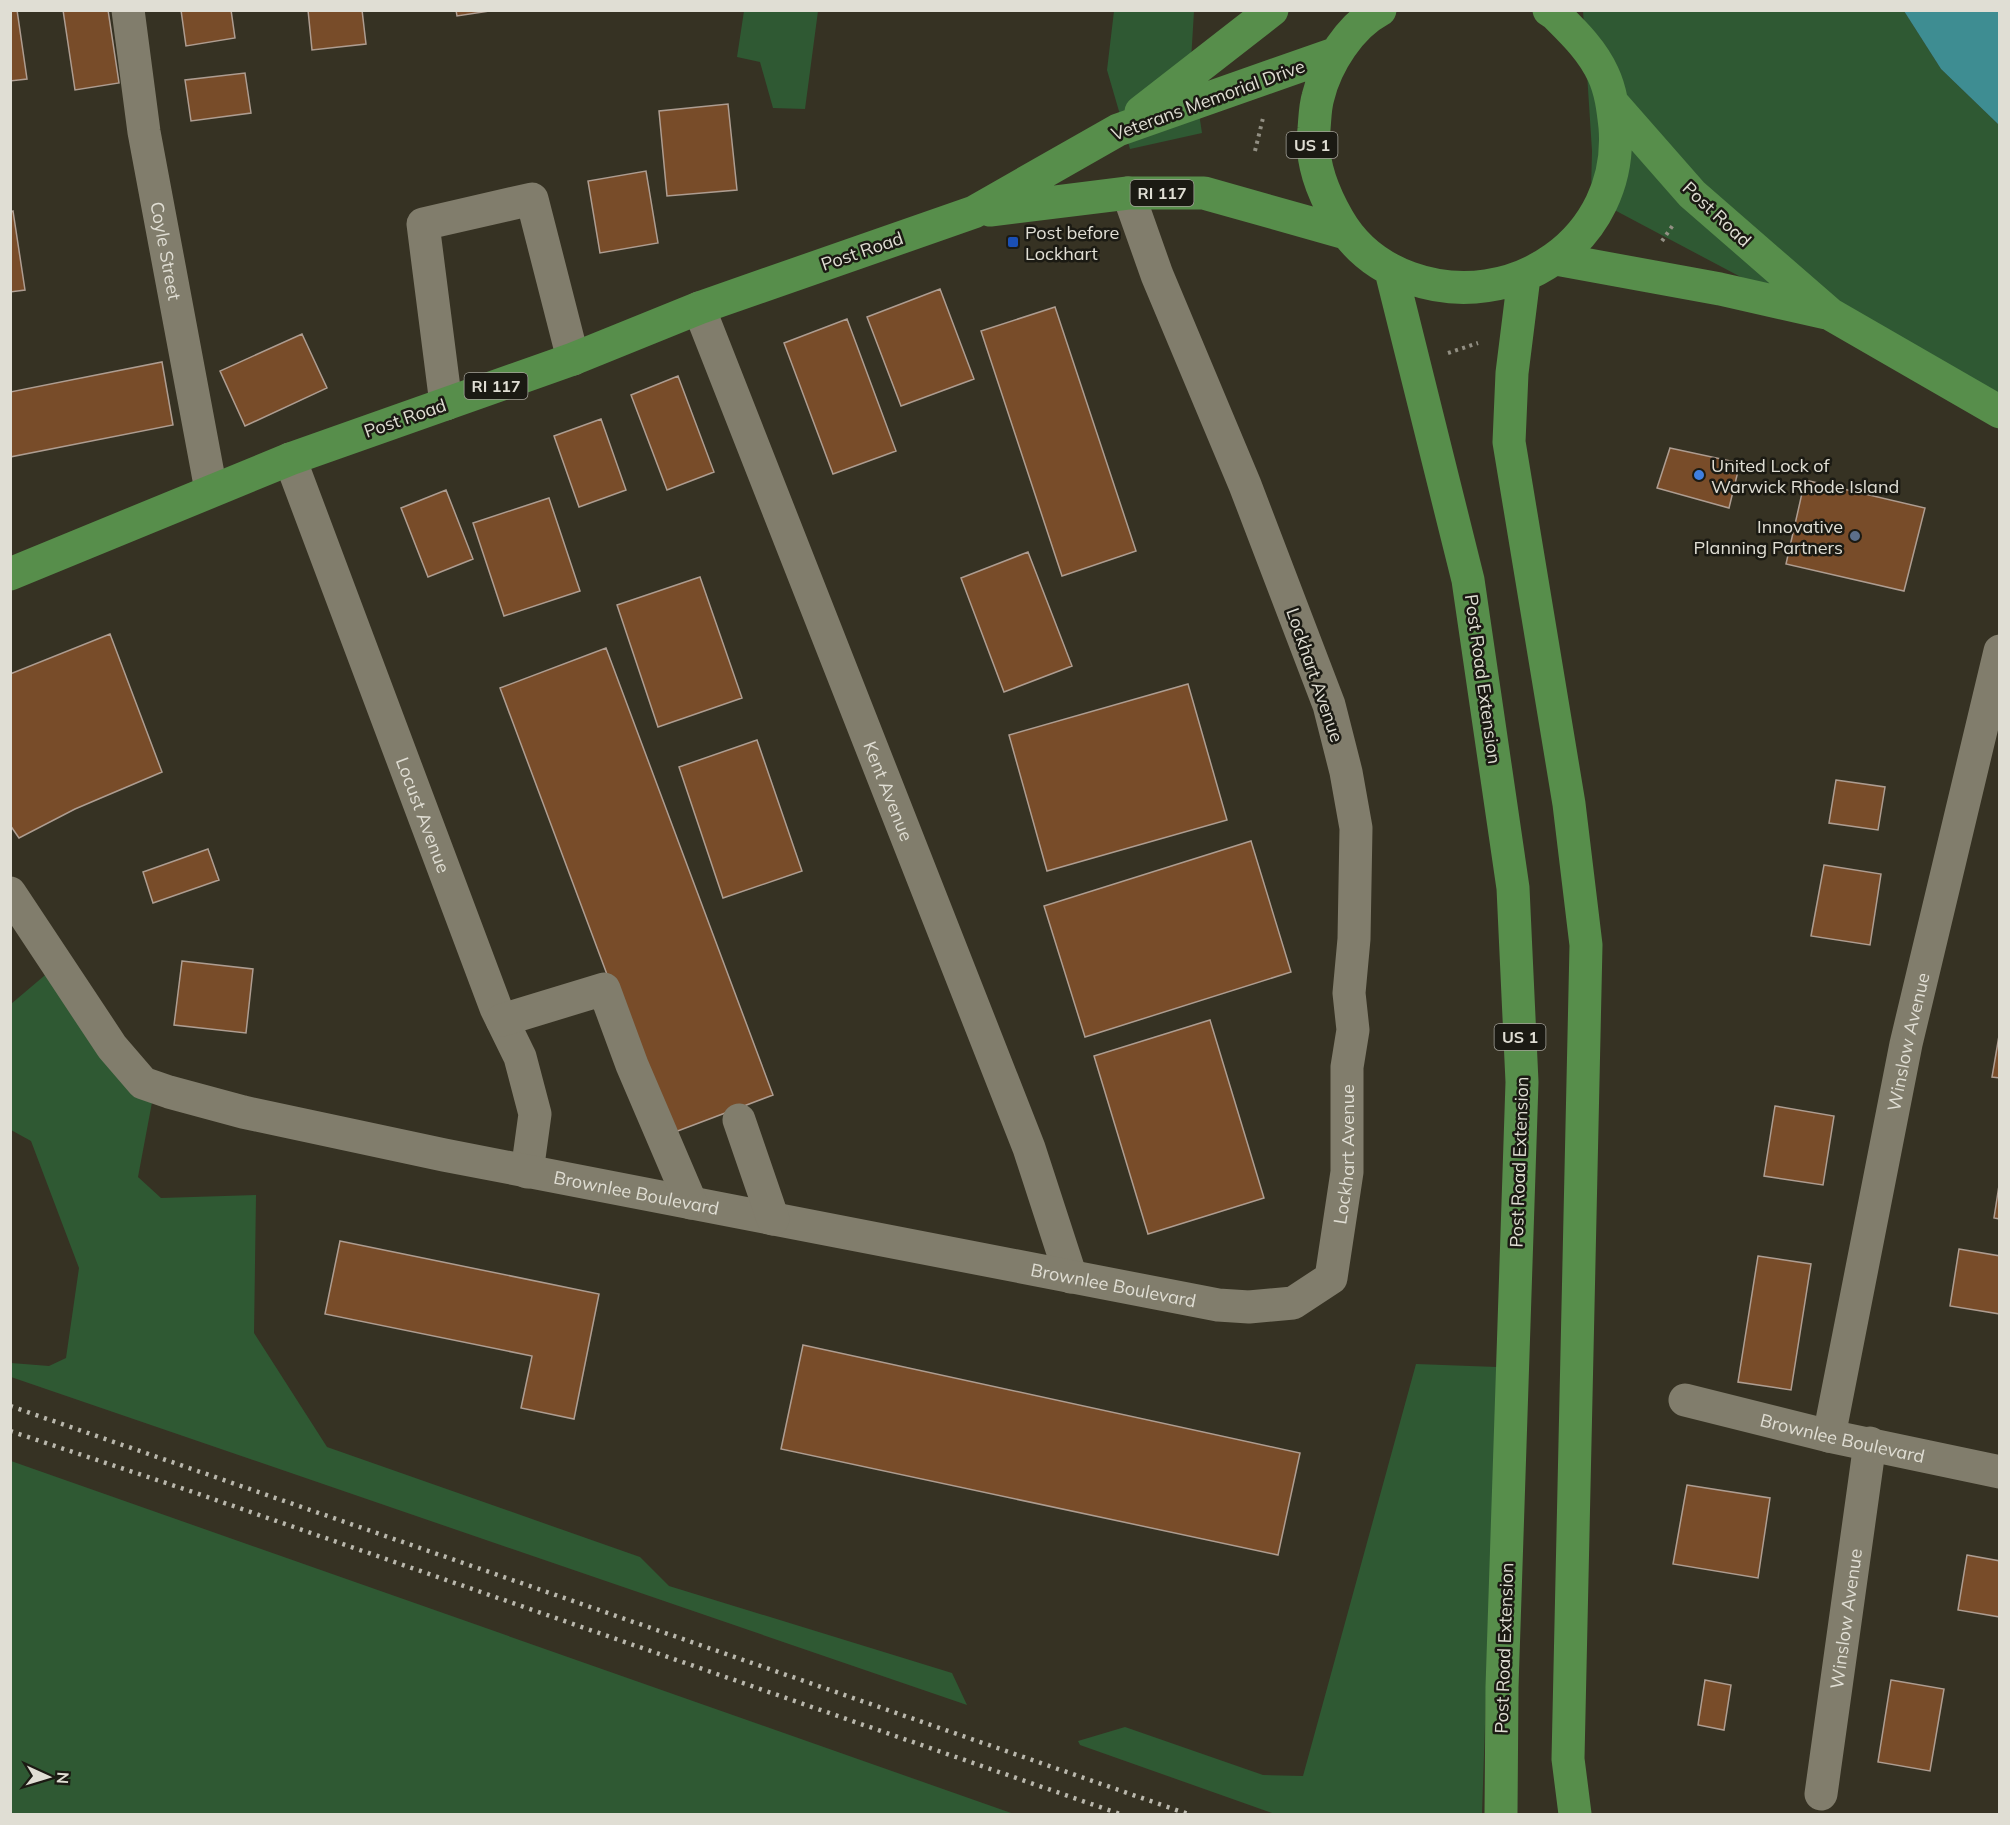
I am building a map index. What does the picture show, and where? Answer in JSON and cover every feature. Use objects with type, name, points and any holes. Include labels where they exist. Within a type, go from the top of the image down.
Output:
[{"type":"main road","name":"RI 117","points":[[1118,130],[1272,10]]},
{"type":"main road","name":"Post Road","points":[[1376,12],[1353,32],[1337,53],[1318,97],[1312,145],[1323,192],[1346,233],[1367,254],[1391,271],[1434,287],[1479,289],[1524,278],[1556,259],[1586,228],[1607,190],[1616,148],[1613,104],[1604,75],[1589,49],[1549,10]]},
{"type":"main road","points":[[1579,10],[1589,49]]},
{"type":"main road","name":"Veterans Memorial Drive","points":[[974,212],[1118,130],[1337,53]]},
{"type":"main road","name":"Post Road","points":[[1613,104],[1692,194],[1830,314],[2000,412]]},
{"type":"main road","name":"RI 117","points":[[974,212],[1128,193],[1204,193],[1346,233]]},
{"type":"main road","name":"Post Road","points":[[10,574],[290,459],[573,359],[699,308],[974,212]]},
{"type":"main road","name":"Post Road","points":[[1556,259],[1720,289],[1830,314]]},
{"type":"main road","name":"Post Road Extension","points":[[1391,271],[1468,580],[1513,888],[1522,1082],[1502,1686],[1501,1815]]},
{"type":"main road","points":[[1524,278],[1512,373],[1509,442],[1569,804],[1586,945],[1568,1747],[1575,1815]]},
{"type":"street","name":"Coyle Street","points":[[128,10],[144,132],[211,490]]},
{"type":"street","name":"Lockhart Avenue","points":[[1128,193],[1157,274],[1245,485],[1329,705],[1346,772],[1356,828],[1354,939],[1349,993],[1353,1030],[1347,1067],[1347,1172],[1338,1247],[1331,1278],[1293,1303],[1249,1307],[1218,1305]]},
{"type":"street","points":[[446,404],[423,224],[532,199],[573,359]]},
{"type":"street","name":"Kent Avenue","points":[[699,308],[1029,1149],[1071,1276]]},
{"type":"street","name":"Locust Avenue","points":[[290,459],[502,1020],[520,1057],[535,1114],[527,1172]]},
{"type":"street","name":"Winslow Avenue","points":[[1829,1436],[1906,1044],[2000,651]]},
{"type":"street","name":"Brownlee Boulevard","points":[[10,893],[112,1047],[143,1083],[151,1086],[243,1112],[527,1172],[1218,1305]]},
{"type":"street","points":[[502,1020],[604,989],[632,1065],[691,1203]]},
{"type":"street","points":[[739,1120],[773,1219]]},
{"type":"street","name":"Brownlee Boulevard","points":[[1685,1400],[1829,1436],[2000,1472]]},
{"type":"street","name":"Winslow Avenue","points":[[1821,1794],[1869,1443]]},
{"type":"path","points":[[1447,353],[1486,340]]},
{"type":"green space","points":[[744,11],[818,11],[805,109],[773,108],[760,62],[737,57]]},
{"type":"green space","points":[[1114,11],[1194,11],[1191,61],[1202,133],[1130,149],[1107,70]]},
{"type":"green space","points":[[1583,11],[1904,11],[1941,69],[1999,125],[1999,414],[1605,205],[1591,192],[1592,151]]},
{"type":"green space","points":[[57,965],[153,1097],[138,1177],[161,1198],[256,1195],[254,1333],[327,1447],[640,1557],[669,1586],[952,1673],[967,1705],[11,1377],[11,1363],[49,1366],[66,1358],[79,1268],[31,1141],[11,1130],[11,1004]]},
{"type":"green space","points":[[1416,1364],[1497,1367],[1482,1814],[1275,1814],[1080,1745],[1078,1741],[1125,1727],[1263,1775],[1303,1776]]},
{"type":"green space","points":[[11,1461],[1014,1814],[11,1814]]},
{"type":"water","points":[[1904,11],[1999,11],[1999,125],[1941,69]]},
{"type":"building","points":[[10,10],[17,10],[27,79],[10,81]]},
{"type":"building","points":[[63,10],[108,10],[119,83],[75,90]]},
{"type":"building","points":[[181,10],[231,10],[235,38],[186,46]]},
{"type":"building","points":[[308,10],[362,10],[366,44],[312,50]]},
{"type":"building","points":[[456,10],[496,10],[457,16]]},
{"type":"building","points":[[245,73],[251,113],[191,121],[185,80]]},
{"type":"building","points":[[728,104],[737,190],[667,196],[659,111]]},
{"type":"building","points":[[646,171],[658,243],[600,253],[588,181]]},
{"type":"building","points":[[13,211],[25,290],[10,292],[10,212]]},
{"type":"building","points":[[940,289],[974,379],[901,406],[867,317]]},
{"type":"building","points":[[1055,307],[1136,551],[1062,576],[981,331]]},
{"type":"building","points":[[847,319],[896,451],[833,474],[784,343]]},
{"type":"building","points":[[302,334],[327,388],[245,426],[220,371]]},
{"type":"building","points":[[162,362],[173,425],[10,457],[10,392]]},
{"type":"building","points":[[678,376],[714,472],[667,490],[631,395]]},
{"type":"building","points":[[601,419],[626,490],[579,507],[554,436]]},
{"type":"building","name":"United Lock of Warwick Rhode Island","points":[[1670,448],[1740,463],[1729,508],[1657,488]]},
{"type":"building","name":"Innovative Planning Partners","points":[[1805,480],[1925,508],[1904,591],[1786,564]]},
{"type":"building","points":[[446,490],[473,559],[428,577],[401,508]]},
{"type":"building","points":[[549,498],[580,591],[504,616],[473,523]]},
{"type":"building","points":[[1028,552],[1072,666],[1004,692],[961,578]]},
{"type":"building","points":[[700,577],[742,698],[658,727],[617,605]]},
{"type":"building","points":[[110,634],[162,772],[75,809],[19,838],[10,825],[10,674]]},
{"type":"building","points":[[606,648],[773,1095],[667,1135],[500,688]]},
{"type":"building","points":[[1188,684],[1227,820],[1047,871],[1009,735]]},
{"type":"building","points":[[757,740],[802,871],[723,898],[679,767]]},
{"type":"building","points":[[1836,780],[1885,787],[1878,830],[1829,823]]},
{"type":"building","points":[[1251,841],[1291,972],[1085,1037],[1044,906]]},
{"type":"building","points":[[208,849],[219,880],[153,903],[143,872]]},
{"type":"building","points":[[1824,865],[1881,874],[1870,945],[1811,936]]},
{"type":"building","points":[[182,961],[253,969],[246,1033],[174,1025]]},
{"type":"building","points":[[1210,1020],[1264,1198],[1148,1234],[1094,1056]]},
{"type":"building","points":[[2000,1030],[2000,1078],[1992,1077]]},
{"type":"building","points":[[1775,1106],[1834,1116],[1823,1185],[1764,1176]]},
{"type":"building","points":[[2000,1179],[2000,1219],[1994,1218]]},
{"type":"building","points":[[340,1241],[599,1294],[574,1419],[521,1408],[532,1356],[325,1314]]},
{"type":"building","points":[[1959,1249],[2000,1256],[2000,1314],[1950,1306]]},
{"type":"building","points":[[1758,1256],[1811,1264],[1791,1390],[1738,1382]]},
{"type":"building","points":[[803,1345],[1300,1453],[1278,1555],[781,1449]]},
{"type":"building","points":[[1687,1485],[1770,1498],[1758,1578],[1673,1564]]},
{"type":"building","points":[[1967,1555],[2000,1561],[2000,1617],[1958,1610]]},
{"type":"building","points":[[1705,1680],[1731,1685],[1724,1730],[1698,1725]]},
{"type":"building","points":[[1891,1680],[1944,1689],[1930,1771],[1878,1762]]},
{"type":"railway","points":[[10,1406],[1188,1814]]},
{"type":"railway","points":[[10,1431],[193,1492],[1120,1814]]},
{"type":"place","name":"Post before Lockhart","points":[[1013,242]]},
{"type":"place","name":"United Lock of Warwick Rhode Island","points":[[1699,475]]},
{"type":"place","name":"Innovative Planning Partners","points":[[1855,536]]}]
